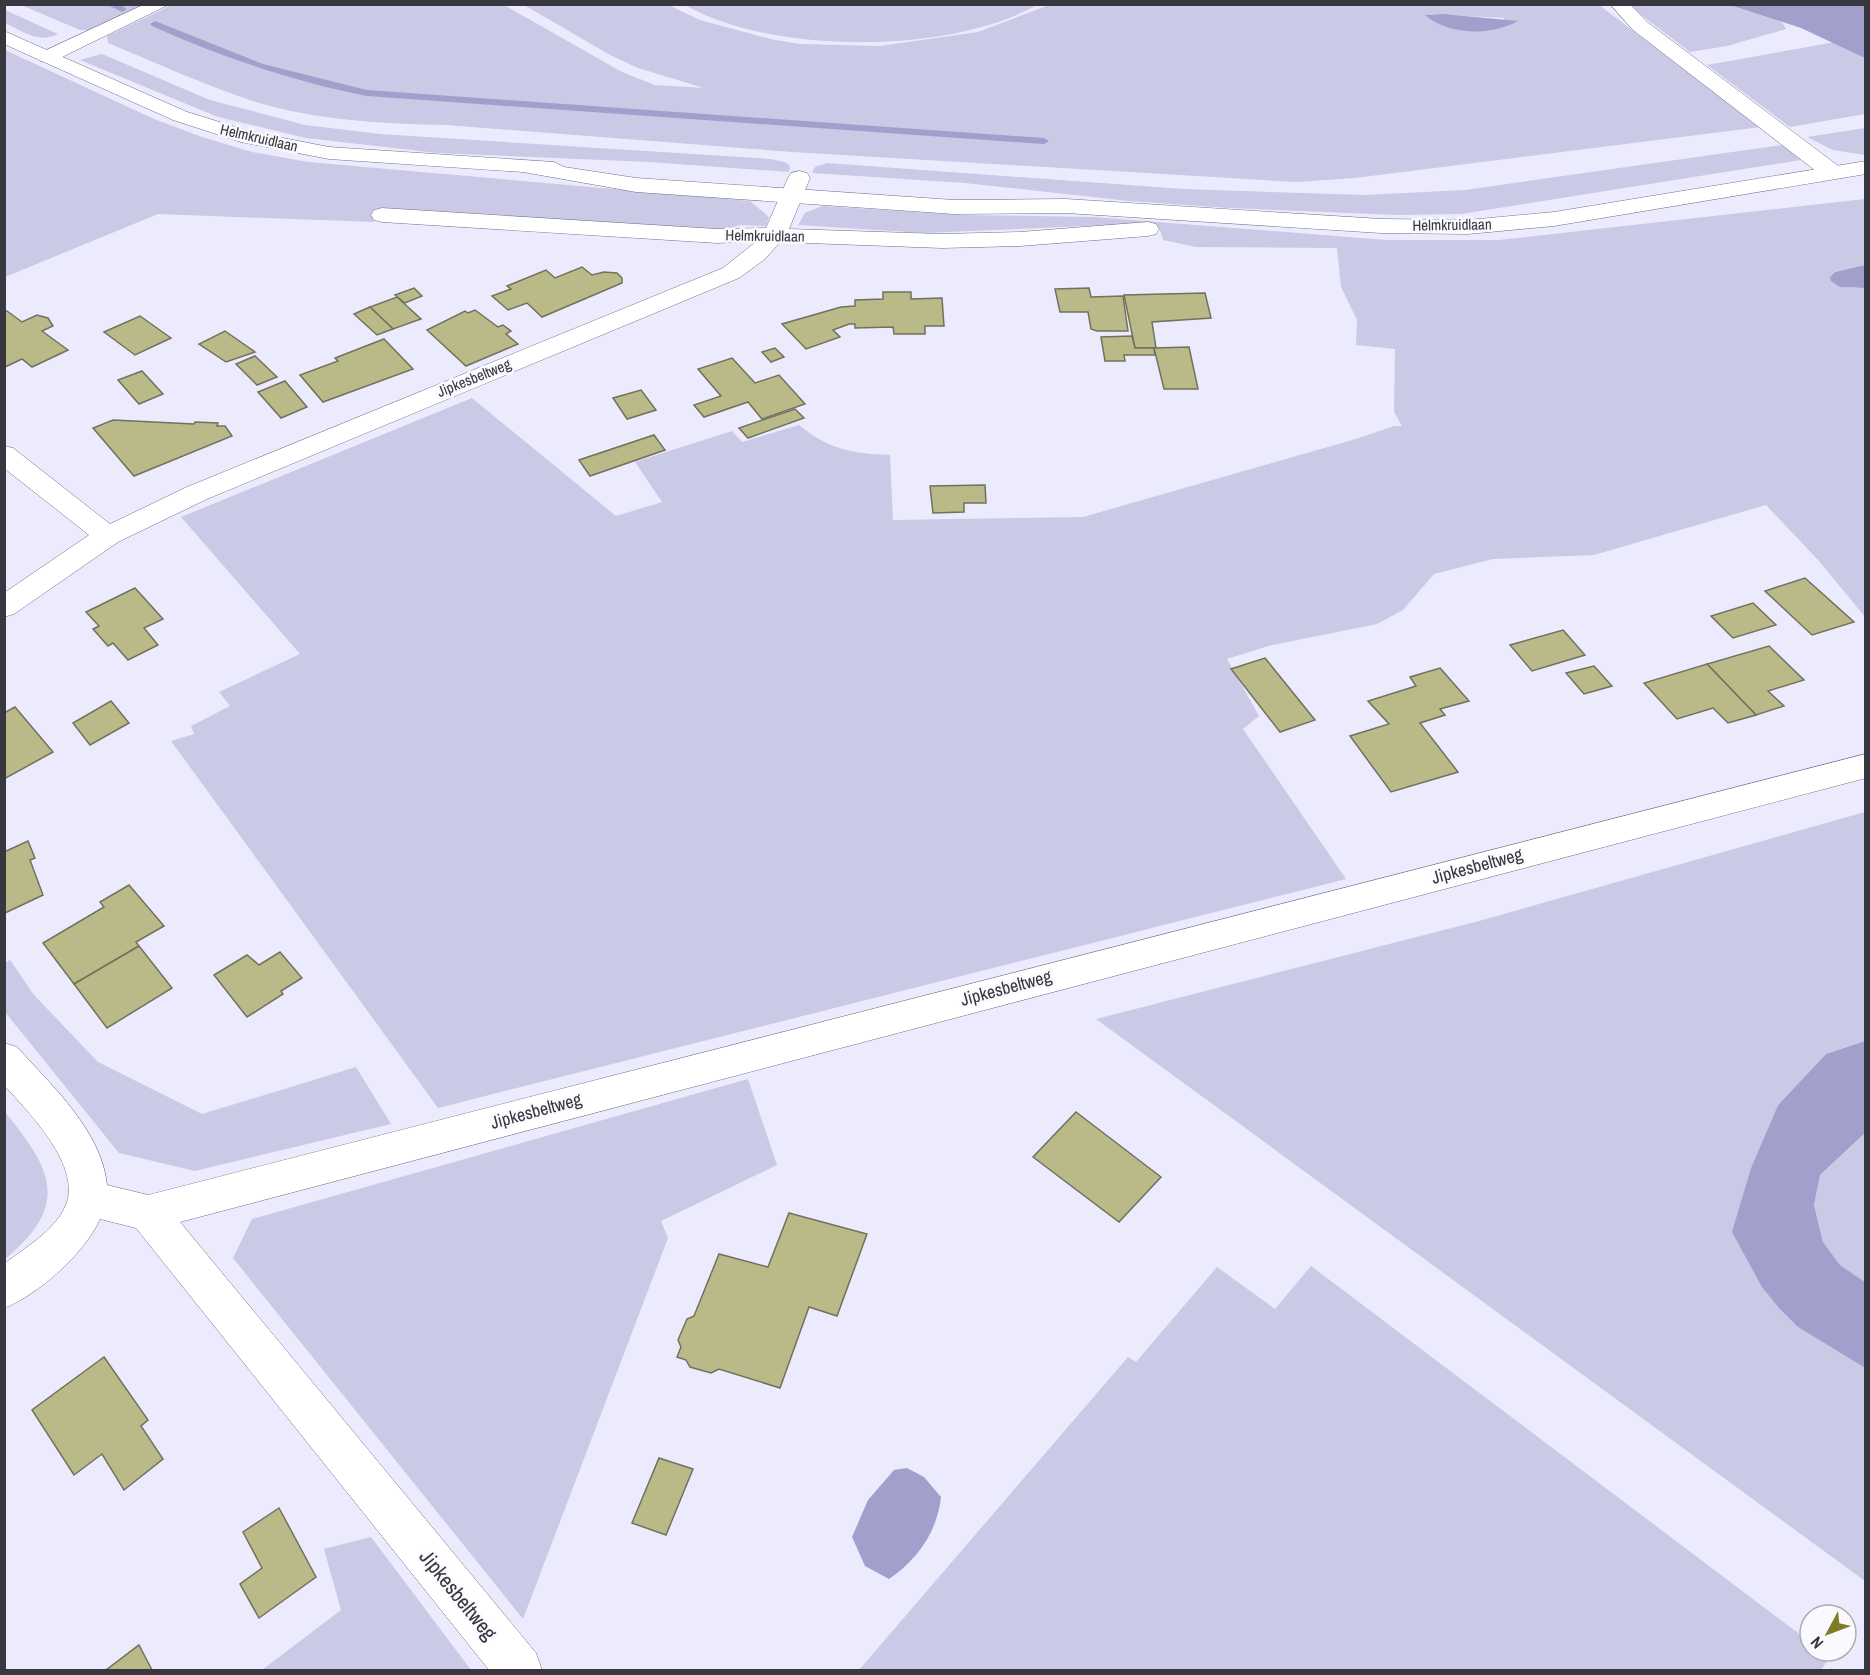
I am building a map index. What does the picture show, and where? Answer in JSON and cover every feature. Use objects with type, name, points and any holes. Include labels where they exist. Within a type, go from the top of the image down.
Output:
[{"type":"street","points":[[47,57],[161,4]]},
{"type":"street","points":[[1619,4],[1640,26],[1833,173]]},
{"type":"street","name":"Helmkruidlaan","points":[[4,37],[180,116],[248,138],[329,153],[531,168],[636,185],[796,187],[954,207],[1066,206],[1381,226],[1468,227],[1554,219],[1866,167]]},
{"type":"street","name":"Jipkesbeltweg","points":[[4,607],[108,536],[240,473],[731,273],[752,260],[775,235],[796,187]]},
{"type":"street","name":"Helmkruidlaan","points":[[382,215],[717,236],[775,235],[942,241],[1020,239],[1148,229]]},
{"type":"street","points":[[4,454],[108,536]]},
{"type":"street","name":"Jipkesbeltweg","points":[[89,1198],[148,1213],[1866,766]]},
{"type":"street","points":[[4,1058],[70,1139],[83,1160],[89,1198],[82,1216],[71,1230],[4,1289]]},
{"type":"street","name":"Jipkesbeltweg","points":[[148,1213],[519,1671]]},
{"type":"shaded area","points":[[21,5],[150,5],[90,30],[80,30]]},
{"type":"shaded area","points":[[172,5],[504,5],[622,72],[655,85],[704,88],[638,68],[610,55],[524,5],[668,5],[700,20],[771,39],[799,44],[880,46],[978,32],[1049,5],[1599,5],[1761,127],[1355,178],[1297,182],[792,152],[320,116],[247,99],[108,43],[107,36]],"holes":[[[1429,14],[1505,18],[1490,31],[1458,28]]]},
{"type":"shaded area","points":[[685,5],[1037,5],[1001,21],[958,33],[911,40],[861,42],[811,40],[764,33],[721,21]]},
{"type":"shaded area","points":[[1628,5],[1730,5],[1782,22],[1786,29],[1727,46],[1690,52]]},
{"type":"shaded area","points":[[1730,5],[1865,5],[1865,58],[1801,28]]},
{"type":"shaded area","points":[[5,10],[58,34],[44,38],[24,33],[5,23]]},
{"type":"shaded area","points":[[1443,14],[1518,21],[1496,29],[1471,32],[1446,27],[1425,15]]},
{"type":"shaded area","points":[[1835,42],[1865,58],[1865,114],[1790,127],[1707,65]]},
{"type":"shaded area","points":[[5,50],[154,119],[252,152],[308,162],[750,201],[769,217],[766,226],[740,225],[719,231],[378,209],[373,222],[158,214],[5,277]]},
{"type":"shaded area","points":[[102,54],[210,100],[305,125],[380,134],[770,159],[785,162],[790,166],[789,172],[649,162],[437,153],[306,138],[218,117],[80,60]]},
{"type":"shaded area","points":[[1865,128],[1865,155],[1833,150],[1807,137]]},
{"type":"shaded area","points":[[1782,145],[1801,160],[1461,214],[1396,215],[1229,208],[1129,201],[965,183],[812,173],[815,167],[827,163],[1183,189],[1364,195],[1465,190]]},
{"type":"shaded area","points":[[1865,199],[1865,265],[1835,272],[1830,277],[1850,288],[1865,288],[1865,617],[1819,561],[1766,505],[1594,555],[1493,559],[1434,574],[1403,610],[1377,624],[1268,646],[1227,659],[1259,716],[1243,729],[1346,879],[438,1108],[171,741],[194,734],[191,726],[230,706],[219,692],[300,654],[181,517],[472,398],[616,516],[662,502],[635,462],[732,431],[742,442],[799,425],[821,440],[842,449],[890,455],[893,520],[1083,517],[1356,439],[1394,426],[1402,426],[1394,412],[1395,349],[1356,345],[1357,320],[1341,287],[1337,248],[1196,247],[1163,240],[1160,230],[1132,224],[924,233],[798,225],[805,213],[822,206],[962,215],[1094,217],[1386,240],[1499,240]]},
{"type":"shaded area","points":[[1865,265],[1865,288],[1840,287],[1831,281],[1830,277],[1835,272]]},
{"type":"shaded area","points":[[1865,812],[1865,1041],[1826,1054],[1778,1105],[1751,1168],[1743,1198],[1798,1327],[1865,1368],[1865,1581],[1096,1019],[1479,921]]},
{"type":"shaded area","points":[[10,960],[34,995],[98,1062],[202,1114],[356,1067],[391,1124],[195,1171],[119,1153],[5,1012],[5,963]]},
{"type":"shaded area","points":[[1865,1041],[1865,1133],[1820,1175],[1814,1205],[1823,1242],[1840,1265],[1865,1282],[1865,1368],[1798,1327],[1779,1308],[1762,1287],[1732,1232],[1751,1168],[1778,1105],[1826,1054]]},
{"type":"shaded area","points":[[748,1079],[777,1165],[661,1221],[668,1238],[523,1619],[233,1258],[252,1219]]},
{"type":"shaded area","points":[[5,1112],[34,1152],[43,1170],[47,1187],[46,1204],[39,1222],[26,1240],[5,1259]]},
{"type":"shaded area","points":[[1865,1133],[1865,1282],[1840,1265],[1823,1242],[1814,1205],[1820,1175]]},
{"type":"shaded area","points":[[1311,1266],[1798,1633],[1798,1663],[1826,1663],[1821,1670],[859,1670],[1128,1357],[1136,1362],[1217,1267],[1275,1309]]},
{"type":"shaded area","points":[[907,1468],[924,1477],[941,1497],[939,1510],[924,1544],[909,1563],[889,1579],[865,1566],[852,1537],[868,1500],[894,1470]]},
{"type":"shaded area","points":[[371,1537],[471,1670],[262,1670],[341,1610],[324,1549]]},
{"type":"building","points":[[582,267],[592,275],[604,272],[617,273],[622,278],[622,283],[542,317],[527,303],[508,310],[492,296],[511,289],[507,286],[546,270],[555,278]]},
{"type":"building","points":[[414,288],[422,296],[405,303],[395,295]]},
{"type":"building","points":[[1089,288],[1091,297],[1123,296],[1128,331],[1097,331],[1091,329],[1088,312],[1060,312],[1055,289]]},
{"type":"building","points":[[883,292],[911,292],[911,299],[942,298],[944,326],[925,326],[925,334],[894,334],[893,327],[855,328],[855,324],[849,324],[833,330],[840,337],[806,349],[782,324],[841,307],[855,306],[855,300],[883,299]]},
{"type":"building","points":[[1205,293],[1211,318],[1152,322],[1156,348],[1135,348],[1124,295]]},
{"type":"building","points":[[397,297],[421,319],[393,329],[370,307]]},
{"type":"building","points":[[370,307],[393,329],[377,335],[354,314]]},
{"type":"building","points":[[475,310],[498,327],[503,325],[511,331],[506,334],[518,344],[466,366],[427,330],[465,311],[468,313]]},
{"type":"building","points":[[7,311],[22,322],[37,315],[48,318],[53,326],[42,331],[68,350],[32,367],[22,359],[5,367],[4,312]]},
{"type":"building","points":[[140,316],[171,338],[135,355],[104,332]]},
{"type":"building","points":[[225,331],[255,352],[226,362],[199,344]]},
{"type":"building","points":[[1132,336],[1135,348],[1154,348],[1155,355],[1124,355],[1125,361],[1105,361],[1101,337]]},
{"type":"building","points":[[384,339],[413,369],[323,402],[300,375],[338,361],[335,358]]},
{"type":"building","points":[[1189,347],[1198,389],[1164,389],[1154,348]]},
{"type":"building","points":[[775,348],[784,357],[771,362],[762,352]]},
{"type":"building","points":[[255,356],[277,377],[257,385],[236,364]]},
{"type":"building","points":[[732,358],[755,383],[779,375],[805,404],[762,419],[748,402],[704,417],[694,405],[721,396],[698,369]]},
{"type":"building","points":[[142,371],[163,394],[139,404],[118,380]]},
{"type":"building","points":[[285,381],[307,407],[281,418],[258,392]]},
{"type":"building","points":[[641,390],[656,410],[627,419],[613,398]]},
{"type":"building","points":[[795,409],[804,418],[748,438],[739,428]]},
{"type":"building","points":[[113,420],[218,423],[217,426],[225,426],[232,436],[134,476],[93,428]]},
{"type":"building","points":[[654,435],[665,450],[590,476],[579,460]]},
{"type":"building","points":[[985,485],[986,503],[964,503],[964,512],[933,513],[930,486]]},
{"type":"building","points":[[1805,578],[1854,622],[1812,635],[1765,591]]},
{"type":"building","points":[[135,588],[163,619],[144,628],[158,645],[128,660],[113,643],[108,646],[93,629],[99,626],[86,612]]},
{"type":"building","points":[[1753,603],[1776,625],[1733,638],[1711,616]]},
{"type":"building","points":[[1563,630],[1585,655],[1532,671],[1510,645]]},
{"type":"building","points":[[1769,646],[1804,680],[1768,691],[1784,706],[1756,715],[1707,664]]},
{"type":"building","points":[[1265,658],[1315,720],[1280,732],[1231,669]]},
{"type":"building","points":[[1707,664],[1756,715],[1728,723],[1713,708],[1677,719],[1644,683]]},
{"type":"building","points":[[1594,666],[1612,686],[1584,694],[1566,673]]},
{"type":"building","points":[[1440,668],[1469,701],[1440,709],[1445,715],[1420,723],[1458,772],[1391,792],[1350,736],[1389,724],[1368,701],[1416,686],[1410,677]]},
{"type":"building","points":[[111,701],[129,723],[90,745],[73,723]]},
{"type":"building","points":[[15,707],[53,752],[4,779],[4,713]]},
{"type":"building","points":[[28,841],[35,858],[30,860],[43,895],[5,913],[4,852]]},
{"type":"building","points":[[129,885],[164,926],[136,942],[139,946],[74,984],[43,943],[104,907],[100,902]]},
{"type":"building","points":[[139,946],[172,988],[107,1028],[74,984]]},
{"type":"building","points":[[280,952],[302,978],[281,991],[283,994],[247,1017],[214,975],[247,955],[259,965]]},
{"type":"building","points":[[1076,1112],[1161,1177],[1119,1222],[1033,1157]]},
{"type":"building","points":[[789,1213],[867,1234],[837,1316],[809,1307],[780,1388],[719,1369],[711,1373],[690,1367],[686,1360],[677,1357],[681,1347],[678,1340],[687,1319],[694,1316],[719,1254],[768,1267]]},
{"type":"building","points":[[104,1357],[148,1420],[141,1426],[163,1459],[124,1490],[102,1454],[74,1475],[32,1410]]},
{"type":"building","points":[[659,1458],[693,1469],[666,1535],[632,1523]]},
{"type":"building","points":[[279,1508],[316,1577],[259,1618],[240,1584],[262,1568],[243,1532]]},
{"type":"building","points":[[139,1645],[152,1670],[106,1670]]},
{"type":"waterway","points":[[110,4],[122,9]]},
{"type":"waterway","points":[[155,24],[259,66],[339,88],[367,93],[1044,141]]}]
